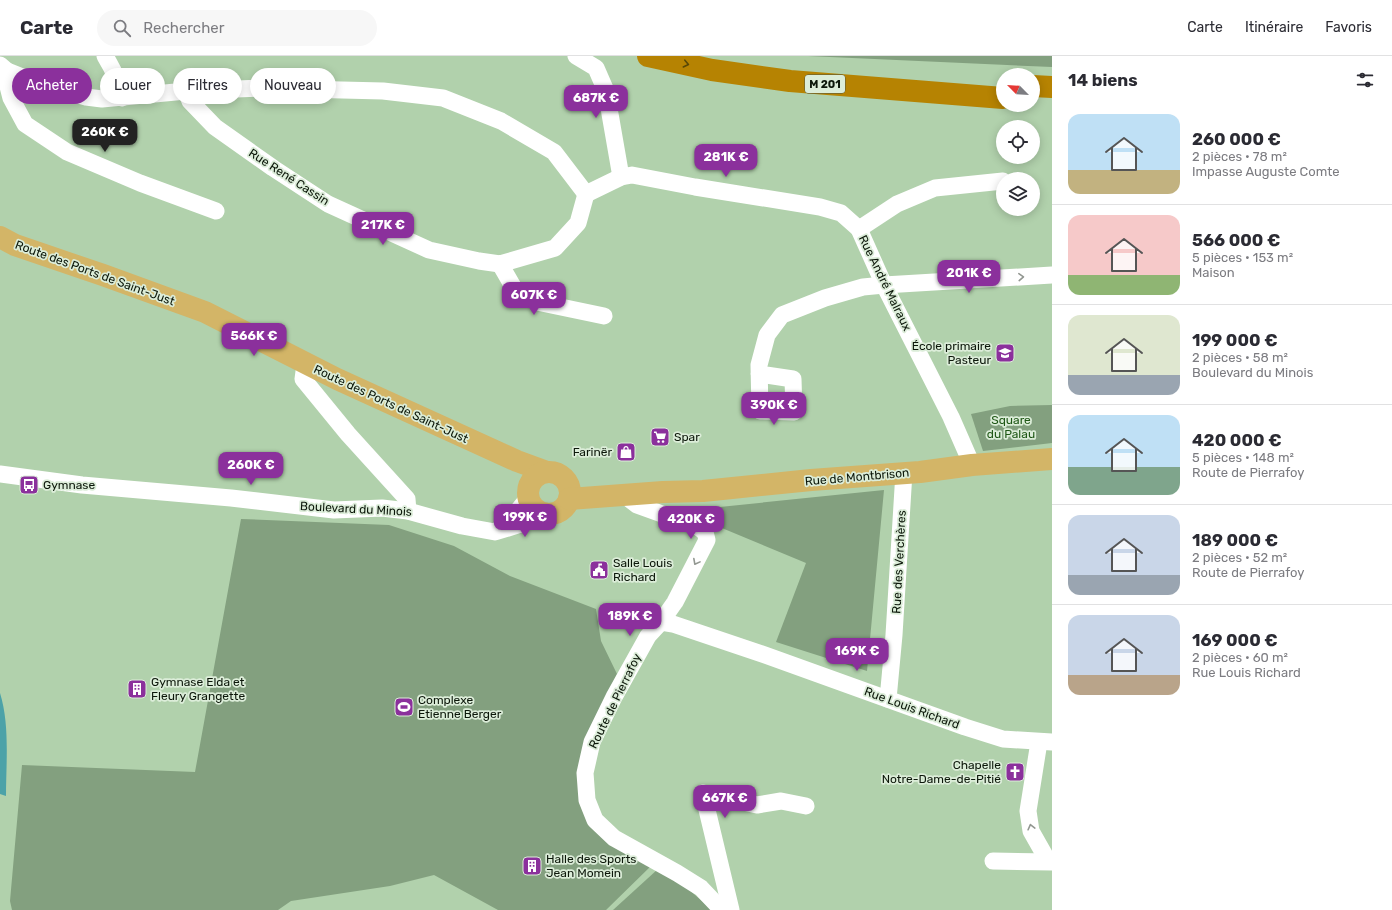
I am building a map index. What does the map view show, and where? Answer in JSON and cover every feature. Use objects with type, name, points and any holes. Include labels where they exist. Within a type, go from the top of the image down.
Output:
[{"type":"highway","name":"M 201","points":[[648,56],[712,70],[790,81],[996,97]]},
{"type":"highway","name":"M 201","points":[[712,56],[801,68],[996,84]]},
{"type":"highway","points":[[1040,86],[1052,87]]},
{"type":"highway","points":[[1040,98],[1052,98]]},
{"type":"main road","name":"Route des Ports de Saint-Just","points":[[0,237],[15,245],[205,312],[305,364],[396,407],[517,461],[547,472]]},
{"type":"main road","name":"Rue de Montbrison","points":[[568,491],[703,491],[904,472],[920,472],[972,465],[1052,459]]},
{"type":"main road","points":[[517,461],[532,499],[546,514],[558,512],[564,508],[568,491],[558,474],[547,472],[540,473],[530,482],[532,499]]},
{"type":"main road","name":"Rue de Montbrison","points":[[568,491],[624,495],[663,492]]},
{"type":"street","points":[[105,56],[113,68]]},
{"type":"street","points":[[576,56],[596,68],[606,92],[621,177]]},
{"type":"street","points":[[4,68],[42,85],[86,97],[100,99]]},
{"type":"street","points":[[4,68],[11,98],[25,124],[67,152],[140,183],[216,211]]},
{"type":"street","points":[[242,89],[383,91],[443,98],[501,121],[554,152],[586,194]]},
{"type":"street","name":"Rue René Cassin","points":[[193,104],[215,127],[273,168],[328,204],[429,250],[478,261],[500,264],[555,248],[578,223],[586,194]]},
{"type":"street","name":"Rue André Malraux","points":[[586,194],[621,177],[632,175],[820,207],[841,213],[859,229],[884,285],[951,417],[972,465]]},
{"type":"street","points":[[859,229],[897,204],[935,188],[996,183]]},
{"type":"street","points":[[500,264],[515,290],[537,302],[604,316]]},
{"type":"street","points":[[759,374],[759,364],[767,335],[782,315],[825,298],[863,287],[1052,275]]},
{"type":"street","points":[[305,364],[303,379],[348,434],[407,499],[408,511]]},
{"type":"street","name":"Rue des Verchères","points":[[888,699],[894,635],[904,472]]},
{"type":"street","name":"Boulevard du Minois","points":[[0,474],[82,485],[231,498],[334,510],[382,508],[408,511],[462,526],[495,532],[532,499]]},
{"type":"street","name":"Route de Pierrafoy","points":[[624,495],[637,505],[698,527],[705,532],[707,540],[675,602],[661,622],[648,636],[614,697],[592,742],[585,774],[587,800],[595,820],[614,838],[701,888],[722,910]]},
{"type":"street","name":"Rue Louis Richard","points":[[661,622],[673,624],[728,642],[965,727],[1003,739],[1046,742]]},
{"type":"street","points":[[1046,742],[1028,811],[1031,831],[1050,862]]},
{"type":"street","points":[[731,910],[703,793],[757,805],[781,801],[806,806]]},
{"type":"street","points":[[993,861],[1050,862]]},
{"type":"green space","points":[[808,56],[1052,56],[1052,67]]},
{"type":"green space","name":"Square du Palau","points":[[1052,405],[1052,443],[983,451],[971,414],[1010,406]]},
{"type":"green space","points":[[884,490],[867,671],[776,642],[806,563],[717,526],[700,509]]},
{"type":"green space","name":"Complexe Etienne Berger","points":[[241,519],[389,525],[454,546],[510,576],[596,609],[601,641],[617,674],[586,741],[581,801],[652,865],[606,910],[498,910],[434,875],[390,886],[291,901],[278,910],[12,910],[10,901],[22,765],[195,772]]},
{"type":"green space","points":[[658,869],[686,887],[712,910],[613,910]]},
{"type":"water","points":[[0,693],[6,731],[6,796],[0,794]]},
{"type":"place","name":"École primaire Pasteur","points":[[1005,353]]},
{"type":"place","name":"Spar","points":[[660,437]]},
{"type":"place","name":"Farinër","points":[[626,452]]},
{"type":"place","name":"Gymnase","points":[[29,485]]},
{"type":"place","name":"Salle Louis Richard","points":[[599,570]]},
{"type":"place","name":"Gymnase Elda et Fleury Grangette","points":[[137,689]]},
{"type":"place","name":"Complexe Etienne Berger","points":[[404,707]]},
{"type":"place","name":"Chapelle Notre-Dame-de-Pitié","points":[[1015,772]]},
{"type":"place","name":"Halle des Sports Jean Momein","points":[[532,866]]}]
